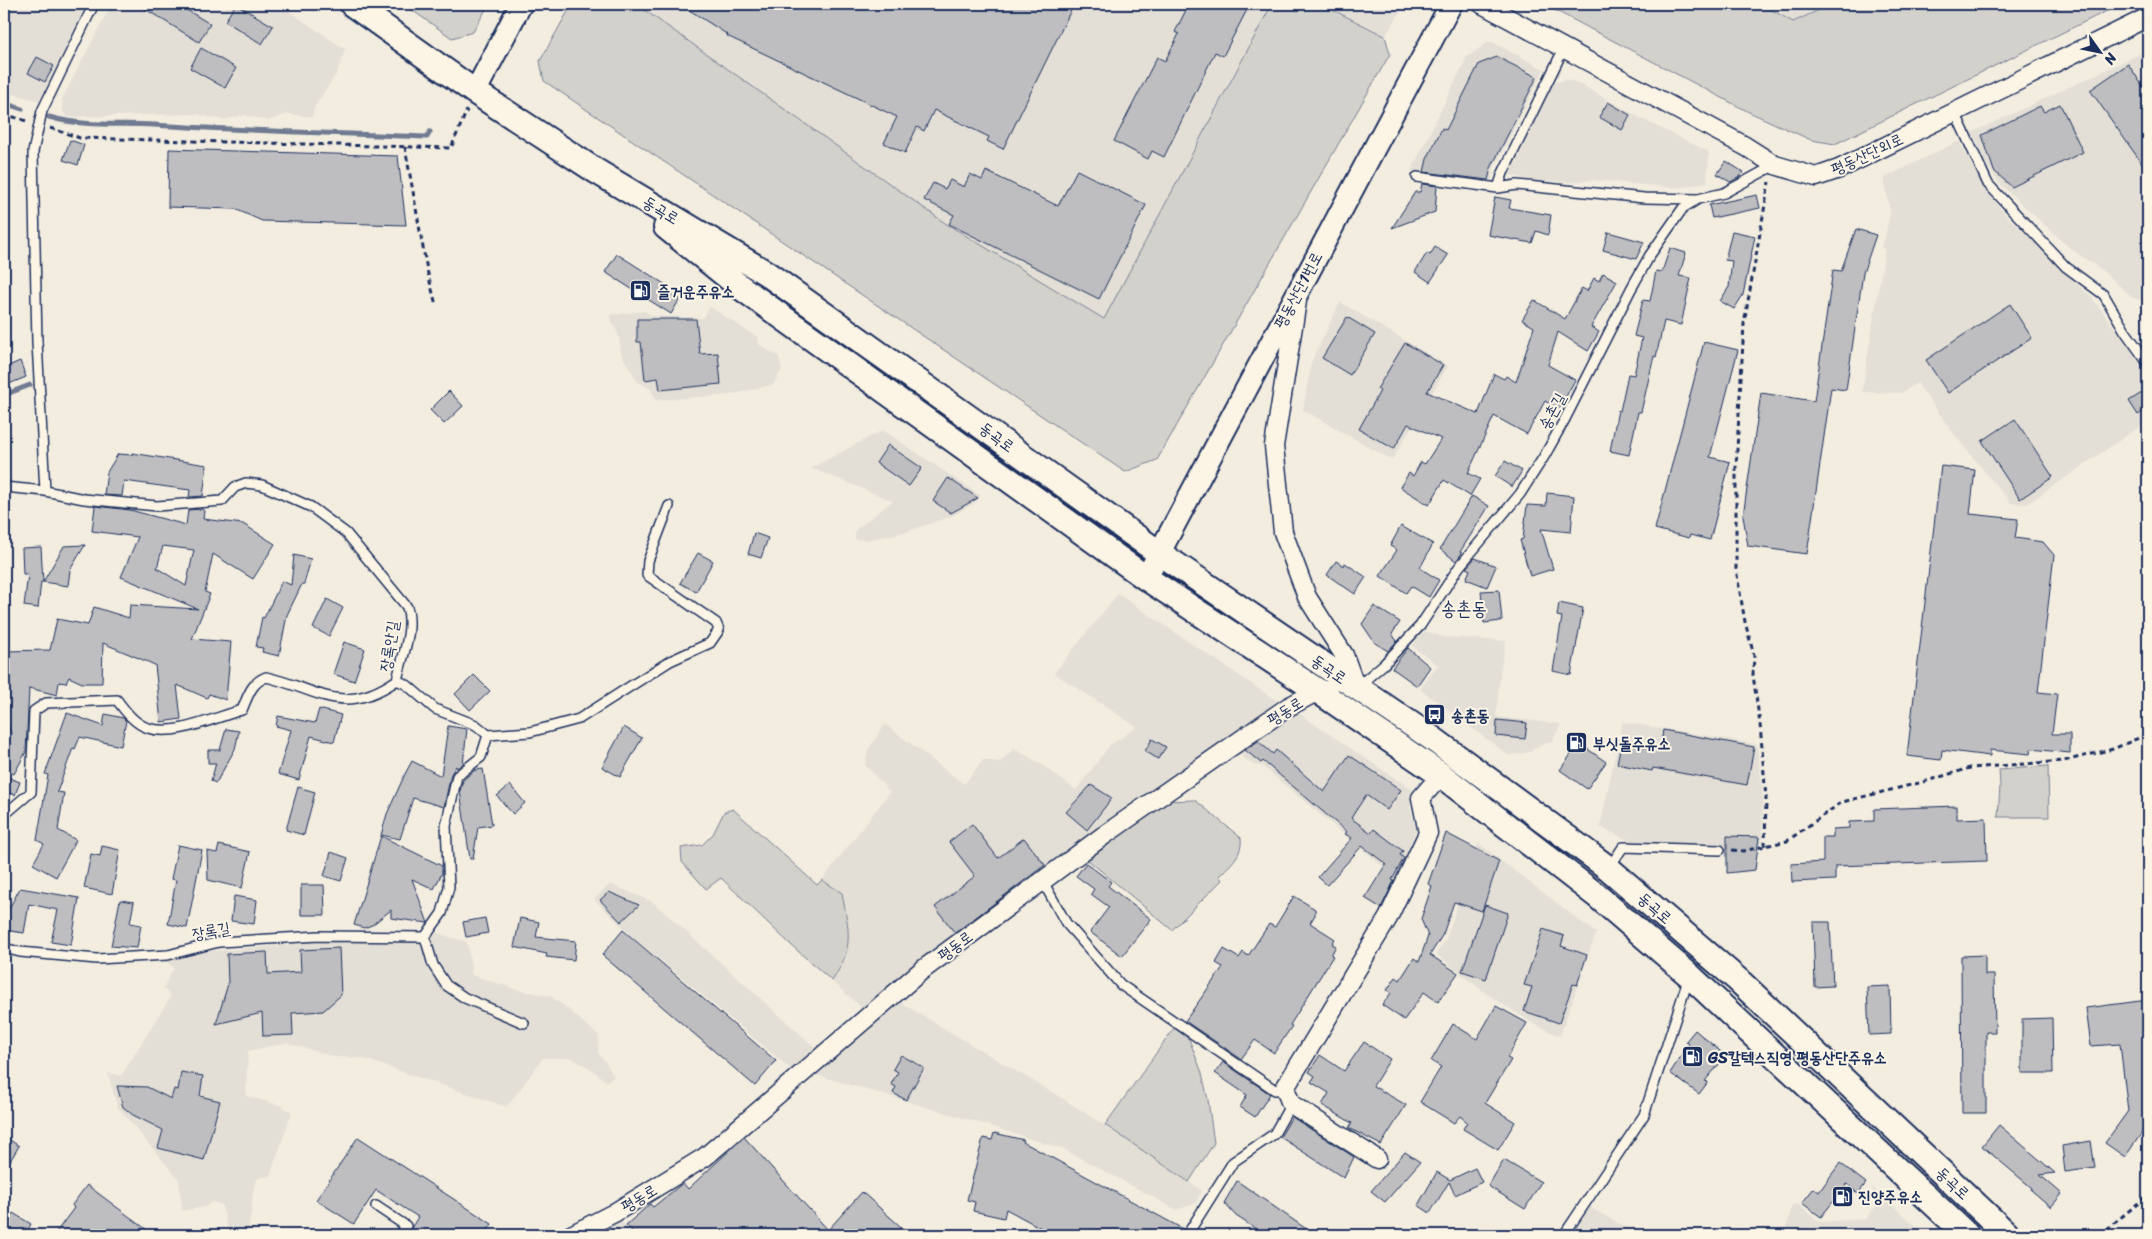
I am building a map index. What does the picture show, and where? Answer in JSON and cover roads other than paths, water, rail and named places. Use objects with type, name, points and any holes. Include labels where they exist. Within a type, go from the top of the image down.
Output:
[{"type":"main road","name":"동곡로","points":[[352,4],[475,92],[596,171],[766,273],[1159,553],[1433,739],[1608,868],[1738,980],[2008,1235]]},
{"type":"main road","name":"동곡로","points":[[596,171],[739,286],[1146,578],[1318,691],[1441,775],[1596,895],[1689,975],[1967,1235]]},
{"type":"street","points":[[475,92],[521,4]]},
{"type":"street","name":"평동산단1번로","points":[[1146,578],[1451,4]]},
{"type":"street","name":"평동산단외로","points":[[1482,4],[1745,146],[1775,165],[1816,177],[1839,169],[2148,16]]},
{"type":"street","points":[[1299,288],[1274,446],[1280,514],[1283,532],[1307,596],[1344,655],[1356,688]]},
{"type":"street","name":"평동로","points":[[571,1235],[614,1213],[705,1157],[921,971],[1111,830],[1288,707],[1318,691],[1356,688]]},
{"type":"street","points":[[1377,1159],[1290,1104],[1284,1088],[1388,918],[1428,833],[1421,798],[1441,775]]},
{"type":"lane","points":[[45,491],[37,342],[33,152],[42,111],[94,4]]},
{"type":"lane","points":[[1498,188],[1503,173],[1564,48]]},
{"type":"lane","points":[[1955,112],[1988,184],[2066,267],[2104,295],[2125,331],[2148,363]]},
{"type":"lane","name":"송촌길","points":[[1356,688],[1384,664],[1420,626],[1459,567],[1520,494],[1553,441],[1631,288],[1650,255],[1683,208],[1698,198],[1724,193],[1775,165]]},
{"type":"lane","points":[[1417,178],[1498,188],[1517,186],[1644,198],[1698,198]]},
{"type":"lane","name":"장록안길","points":[[4,487],[45,491],[84,499],[157,506],[222,501],[235,488],[246,483],[262,485],[312,507],[346,533],[407,607],[410,615],[396,680],[407,685],[435,709],[476,725],[488,735]]},
{"type":"lane","points":[[524,1023],[465,998],[446,985],[433,965],[425,937],[442,913],[450,887],[446,826],[457,776],[482,757],[488,735],[530,732],[578,719],[670,661],[710,643],[719,630],[716,623],[647,575],[648,561],[669,506]]},
{"type":"lane","points":[[4,815],[31,792],[34,711],[46,703],[117,700],[126,712],[140,724],[149,728],[164,730],[185,727],[242,710],[253,685],[257,680],[266,677],[318,695],[346,699],[378,692],[396,680]]},
{"type":"lane","points":[[1608,868],[1623,847],[1720,850]]},
{"type":"lane","points":[[1042,880],[1066,923],[1121,985],[1276,1090],[1284,1088]]},
{"type":"lane","name":"장록길","points":[[4,948],[20,952],[97,959],[168,955],[228,942],[319,936],[425,937]]},
{"type":"lane","points":[[1564,1235],[1644,1115],[1689,975]]},
{"type":"lane","points":[[1187,1235],[1234,1162],[1274,1134],[1290,1104]]},
{"type":"lane","points":[[376,1206],[406,1226],[400,1235]]},
{"type":"waterway","points":[[4,103],[22,109]]},
{"type":"waterway","points":[[49,117],[88,123],[291,132],[427,137],[430,132]]},
{"type":"waterway","points":[[4,395],[30,385]]},
{"type":"place","name":"즐거운주유소","points":[[641,291]]},
{"type":"place","name":"송촌동","points":[[1435,715]]},
{"type":"place","name":"부싯돌주유소","points":[[1577,743]]},
{"type":"place","name":"GS칼텍스직영 평동산단주유소","points":[[1692,1057]]},
{"type":"place","name":"진양주유소","points":[[1842,1196]]},
{"type":"district","name":"송촌동","points":[[1464,608]]}]
